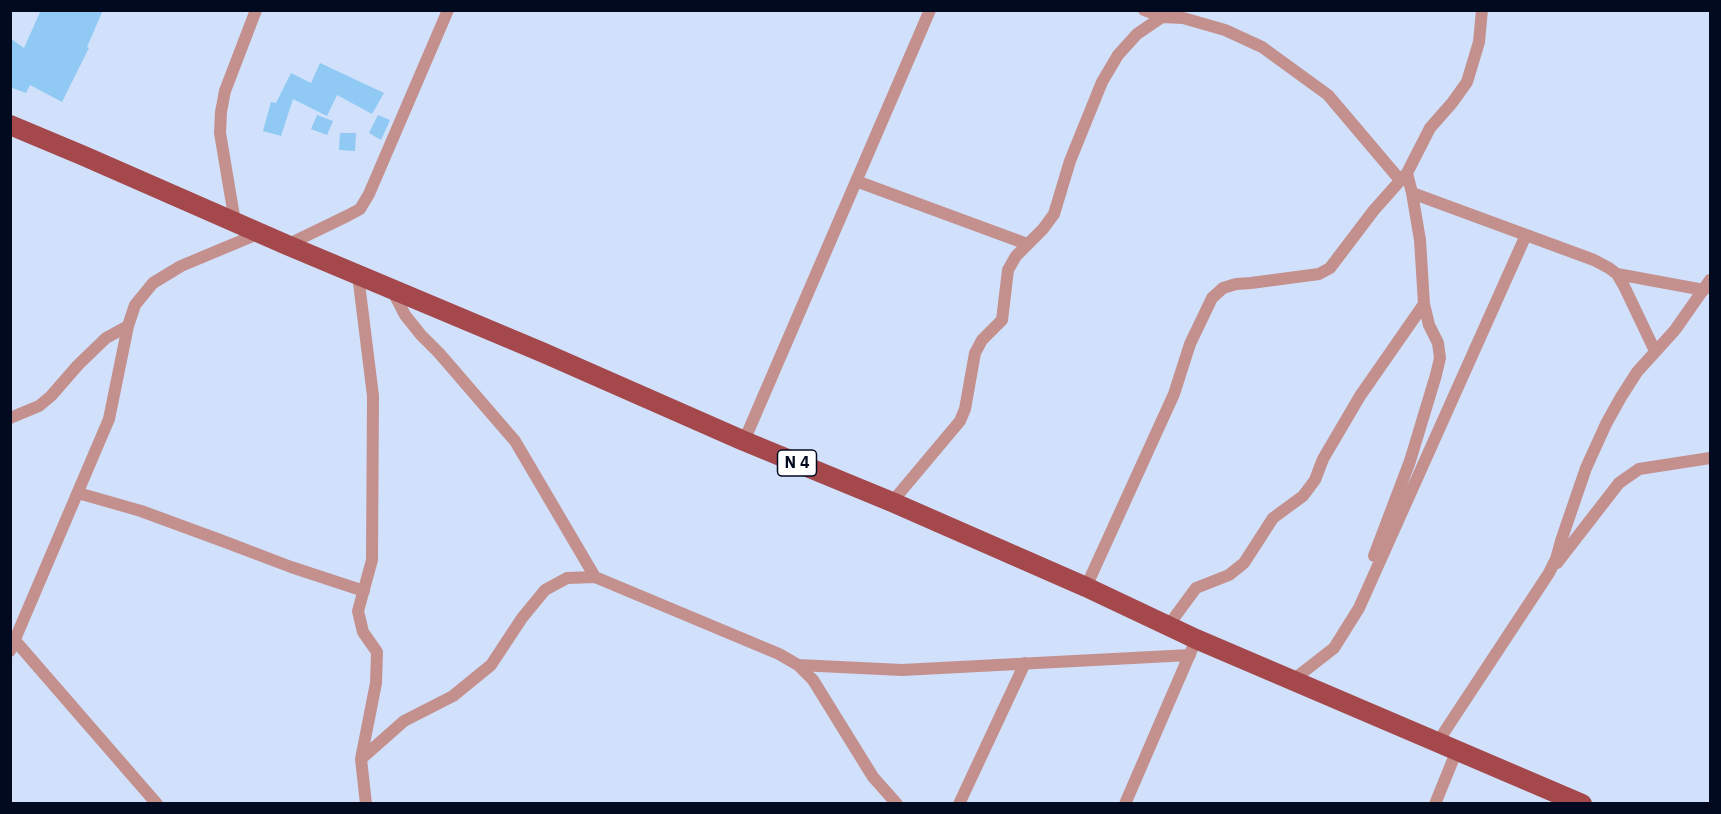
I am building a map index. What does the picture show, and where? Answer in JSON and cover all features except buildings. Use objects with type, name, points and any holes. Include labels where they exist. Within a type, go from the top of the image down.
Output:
[{"type":"main road","name":"N 4","points":[[10,125],[287,245],[544,352],[744,441],[892,502],[1086,587],[1168,626],[1193,647],[1293,680],[1582,804]]},
{"type":"street","points":[[235,222],[220,134],[221,111],[225,91],[256,10]]},
{"type":"street","points":[[287,245],[360,209],[369,194],[448,10]]},
{"type":"street","points":[[744,441],[930,10]]},
{"type":"street","points":[[1144,10],[1162,17]]},
{"type":"street","points":[[1086,587],[1174,393],[1190,344],[1212,298],[1223,288],[1236,284],[1319,274],[1330,268],[1374,210],[1404,177],[1430,128],[1467,82],[1479,42],[1482,10]]},
{"type":"street","points":[[892,502],[960,421],[965,409],[975,353],[982,340],[1002,320],[1008,270],[1016,256],[1043,229],[1054,214],[1070,161],[1102,81],[1118,55],[1137,34],[1162,17],[1181,14],[1262,47],[1328,95],[1404,177],[1413,193],[1420,240],[1424,304],[1429,325],[1438,343],[1440,358],[1437,375],[1410,461],[1369,570],[1365,583],[1365,595]]},
{"type":"street","points":[[856,181],[1027,244]]},
{"type":"street","points":[[1413,193],[1594,260],[1617,274],[1707,285],[1675,330],[1637,372],[1606,423],[1586,468],[1560,541],[1556,560],[1549,573]]},
{"type":"street","points":[[157,804],[12,642],[110,419],[128,326],[135,305],[153,283],[181,266],[260,233]]},
{"type":"street","points":[[1293,680],[1334,648],[1365,595],[1526,235]]},
{"type":"street","points":[[1617,274],[1655,351]]},
{"type":"street","points":[[358,275],[373,396],[372,560],[358,612],[363,632],[377,652],[376,683],[361,759],[366,804]]},
{"type":"street","points":[[390,287],[405,315],[421,335],[515,441],[594,577]]},
{"type":"street","points":[[1168,626],[1196,588],[1229,575],[1244,563],[1273,518],[1303,496],[1315,480],[1323,459],[1360,396],[1424,304]]},
{"type":"street","points":[[10,418],[39,406],[106,338],[128,326]]},
{"type":"street","points":[[1437,742],[1549,573],[1619,483],[1639,469],[1710,458]]},
{"type":"street","points":[[78,493],[141,511],[291,567],[364,591]]},
{"type":"street","points":[[361,759],[404,721],[453,696],[491,665],[522,618],[545,590],[567,578],[594,577],[779,654],[798,665],[813,680],[873,777],[897,804]]},
{"type":"street","points":[[798,665],[902,670],[1025,663],[1193,647],[1125,804]]},
{"type":"street","points":[[959,804],[1025,663]]},
{"type":"street","points":[[1439,801],[1457,750]]}]
